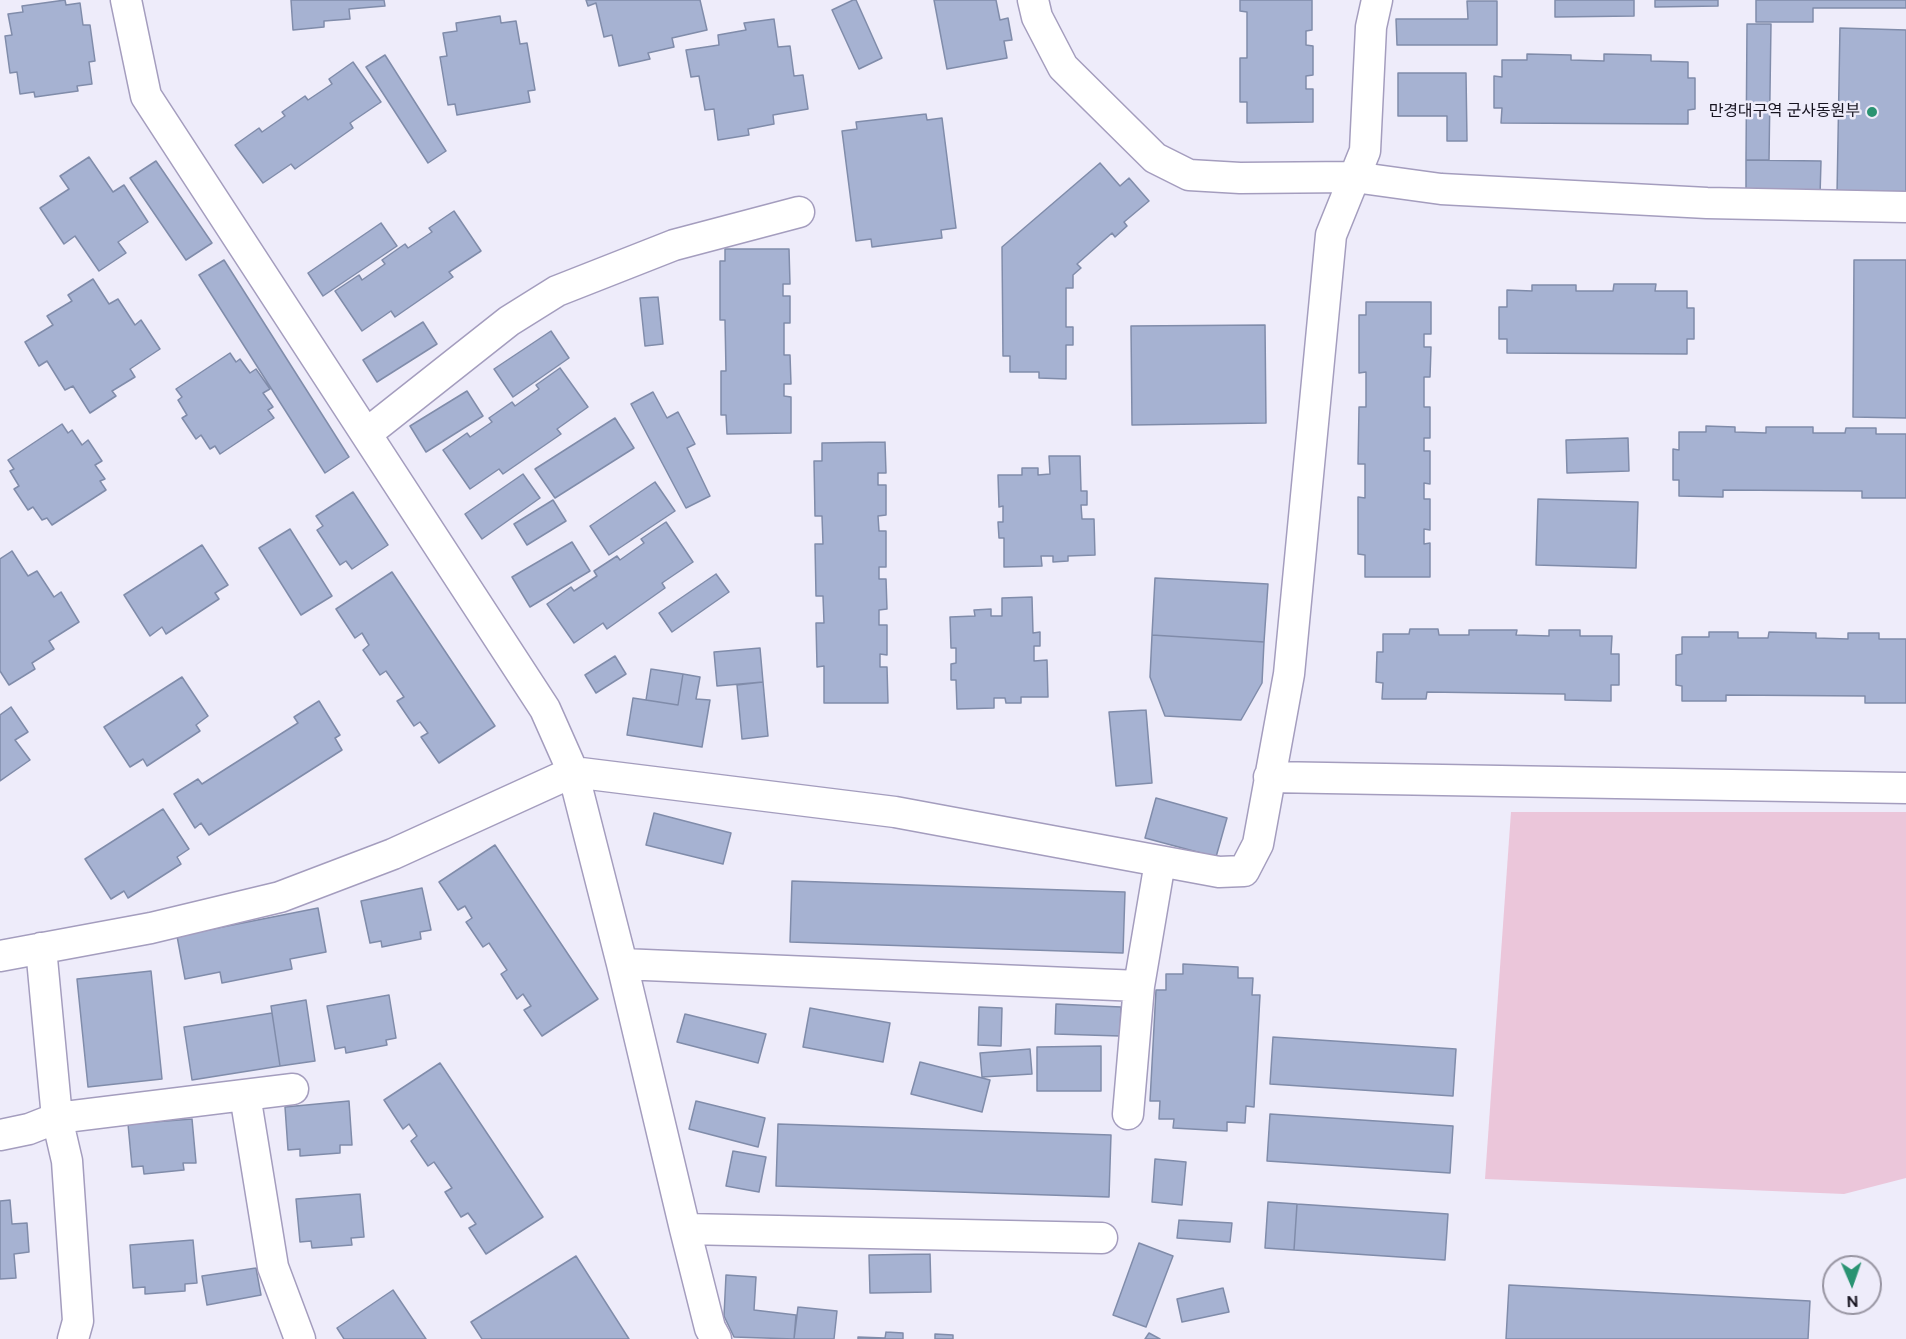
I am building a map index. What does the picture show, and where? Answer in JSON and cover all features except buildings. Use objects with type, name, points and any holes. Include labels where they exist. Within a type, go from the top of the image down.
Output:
[{"type":"street","points":[[126,0],[146,96],[545,709],[573,772],[622,964],[685,1229],[710,1328],[716,1339]]},
{"type":"street","points":[[1033,0],[1037,17],[1063,67],[1155,158],[1189,175],[1240,178],[1354,177],[1442,189],[1707,203],[1906,207]]},
{"type":"street","points":[[0,956],[151,928],[280,897],[393,854],[573,772],[895,812],[1219,872],[1244,871],[1258,844],[1289,674],[1331,235],[1365,151],[1371,27],[1377,0]]},
{"type":"street","points":[[366,434],[509,321],[557,291],[674,246],[799,212]]},
{"type":"street","points":[[1269,777],[1906,788]]},
{"type":"street","points":[[1128,1114],[1139,986],[1160,862]]},
{"type":"street","points":[[41,948],[57,1118],[68,1161],[78,1321],[73,1339]]},
{"type":"street","points":[[622,964],[1139,986]]},
{"type":"street","points":[[0,1135],[29,1129],[57,1118],[293,1089]]},
{"type":"street","points":[[245,1095],[273,1267],[300,1339]]},
{"type":"street","points":[[685,1229],[1102,1238]]},
{"type":"shaded area","points":[[1511,812],[1906,812],[1906,1178],[1844,1194],[1485,1179]]},
{"type":"place","name":"만경대구역 군사동원부","points":[[1872,112]]}]
